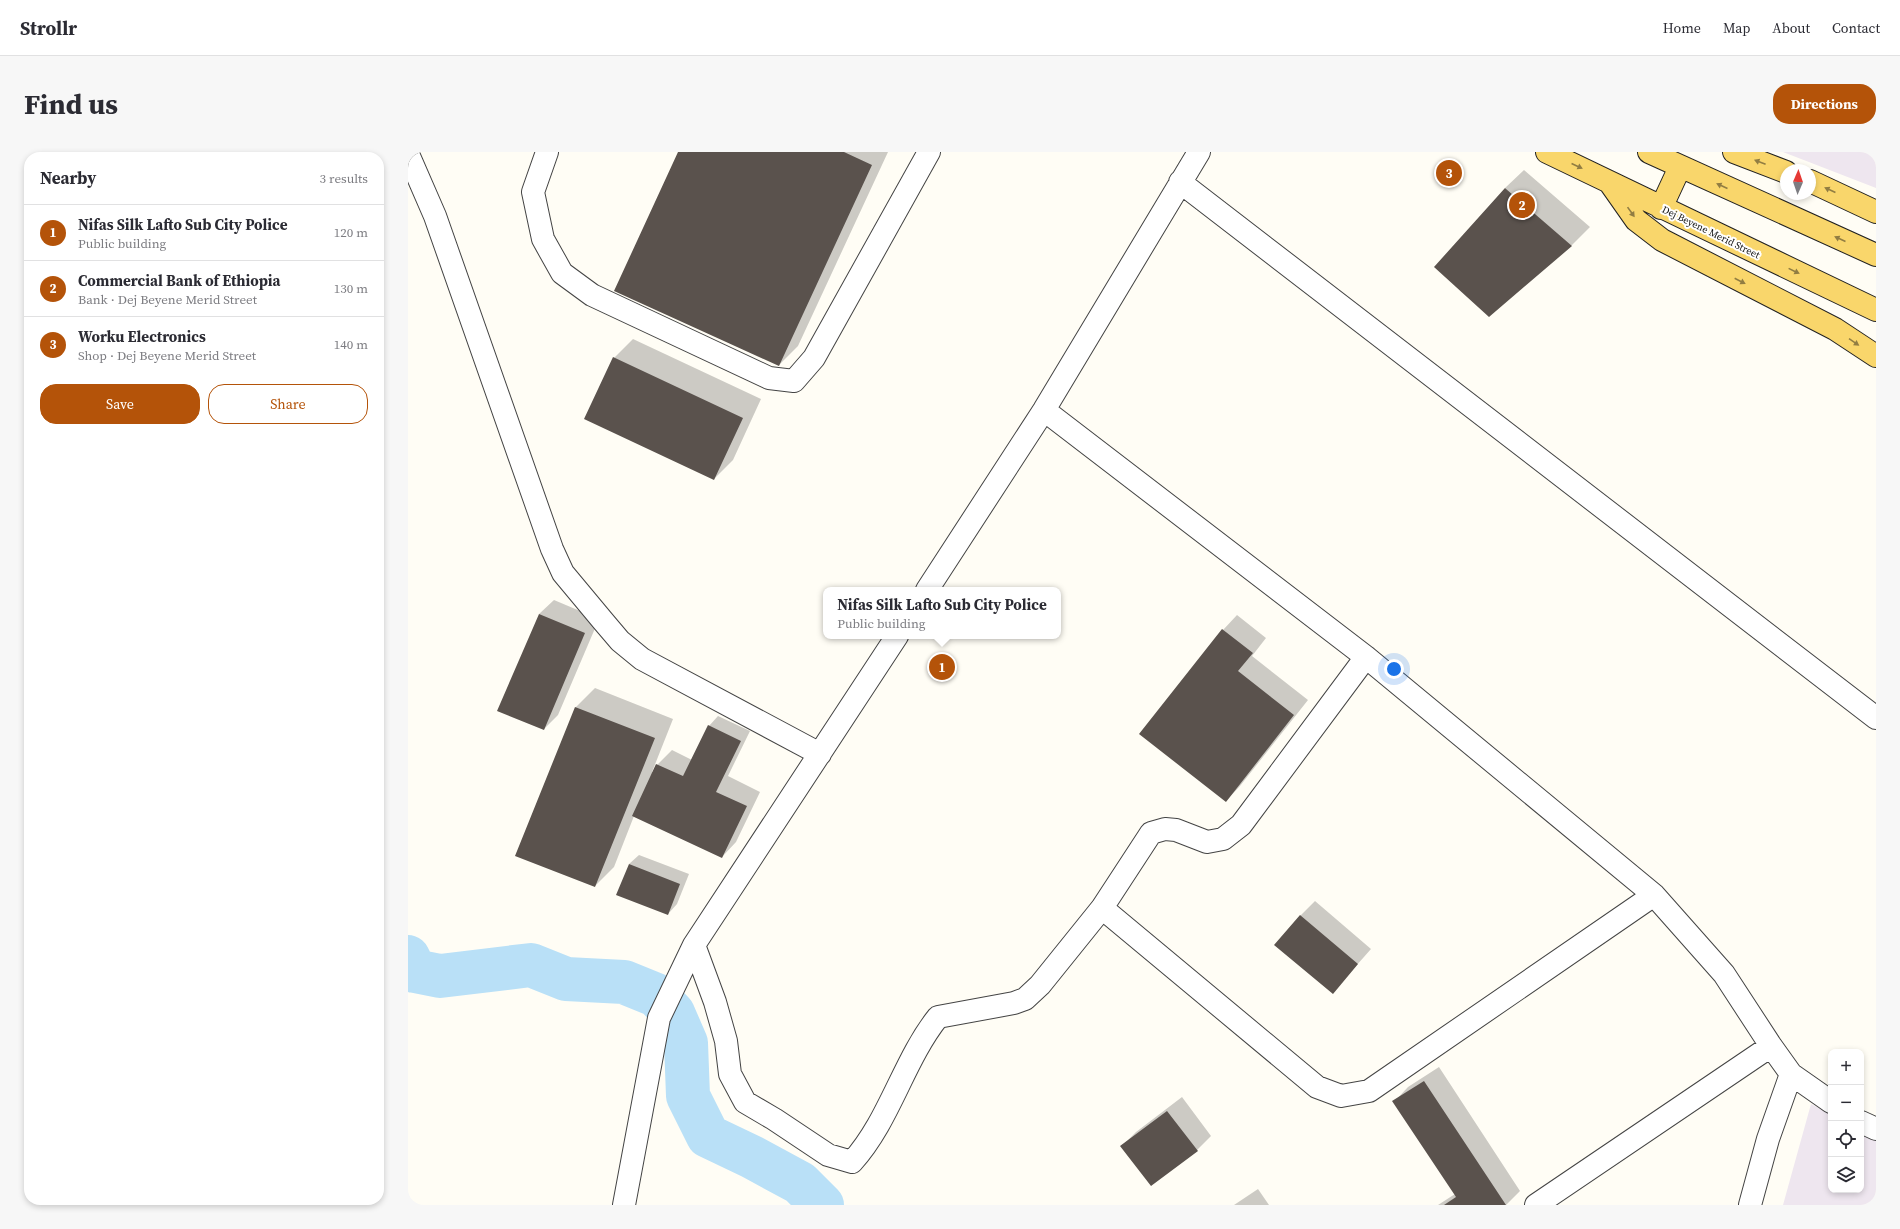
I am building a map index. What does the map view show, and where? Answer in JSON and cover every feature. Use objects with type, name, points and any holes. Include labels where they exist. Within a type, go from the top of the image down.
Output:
[{"type":"main road","name":"Dej Beyene Merid Street","points":[[1547,152],[1876,310]]},
{"type":"main road","points":[[1649,152],[1876,255]]},
{"type":"main road","points":[[1734,152],[1780,170]]},
{"type":"main road","points":[[1661,208],[1680,167]]},
{"type":"main road","points":[[1608,181],[1636,220],[1662,240],[1836,330],[1876,356]]},
{"type":"main road","points":[[1816,184],[1876,212]]},
{"type":"street","points":[[547,152],[533,192],[543,239],[562,273],[592,296],[769,378],[794,381],[814,358],[929,152]]},
{"type":"street","points":[[929,587],[1044,410],[1199,152]]},
{"type":"street","points":[[408,154],[435,216],[552,549],[563,573],[620,641],[642,659],[820,754]]},
{"type":"street","points":[[1180,182],[1876,718]]},
{"type":"street","points":[[1044,410],[1366,657],[1654,894],[1724,974],[1791,1074],[1828,1100]]},
{"type":"street","points":[[624,1205],[658,1018],[680,972],[694,945],[895,639]]},
{"type":"street","points":[[694,945],[715,1002],[726,1041],[730,1074],[745,1102],[774,1119],[828,1155],[852,1162],[864,1148],[877,1128],[927,1032],[938,1017],[1014,1003],[1025,999],[1040,985],[1102,908],[1152,833],[1165,829],[1176,830],[1207,842],[1223,840],[1241,825],[1366,657]]},
{"type":"street","points":[[1102,908],[1317,1087],[1341,1096],[1370,1091],[1654,894]]},
{"type":"street","points":[[1536,1205],[1771,1046]]},
{"type":"street","points":[[1750,1205],[1768,1140],[1791,1074]]},
{"type":"street","points":[[1864,1123],[1876,1129]]},
{"type":"shaded area","points":[[1783,152],[1876,152],[1876,188],[1816,164]]},
{"type":"shaded area","points":[[1811,1104],[1828,1112],[1828,1193],[1864,1193],[1864,1130],[1876,1136],[1876,1205],[1783,1205]]},
{"type":"building","points":[[678,152],[844,152],[872,165],[779,366],[614,291]]},
{"type":"building","points":[[1505,188],[1572,246],[1489,317],[1434,267]]},
{"type":"building","points":[[613,357],[743,418],[714,480],[584,419]]},
{"type":"building","points":[[539,614],[585,633],[544,730],[497,711]]},
{"type":"building","points":[[1222,629],[1253,653],[1238,671],[1294,715],[1226,802],[1139,734]]},
{"type":"building","points":[[575,707],[655,738],[595,887],[515,856]]},
{"type":"building","points":[[708,725],[741,741],[716,792],[747,806],[722,858],[632,816],[656,764],[683,776]]},
{"type":"building","points":[[629,864],[680,884],[668,915],[616,895]]},
{"type":"building","points":[[1300,915],[1358,964],[1333,994],[1274,945]]},
{"type":"building","points":[[1424,1081],[1506,1205],[1444,1205],[1456,1197],[1392,1101]]},
{"type":"building","points":[[1167,1111],[1198,1151],[1151,1186],[1120,1146]]},
{"type":"waterway","points":[[408,957],[415,971],[440,976],[531,965],[566,979],[624,982],[656,995],[673,1013],[686,1043],[688,1096],[708,1136],[752,1157],[800,1183],[822,1205]]},
{"type":"place","name":"Worku Electronics","points":[[1449,173]]},
{"type":"place","name":"Commercial Bank of Ethiopia","points":[[1522,205]]},
{"type":"place","name":"Nifas Silk Lafto Sub City Police","points":[[942,667]]}]
